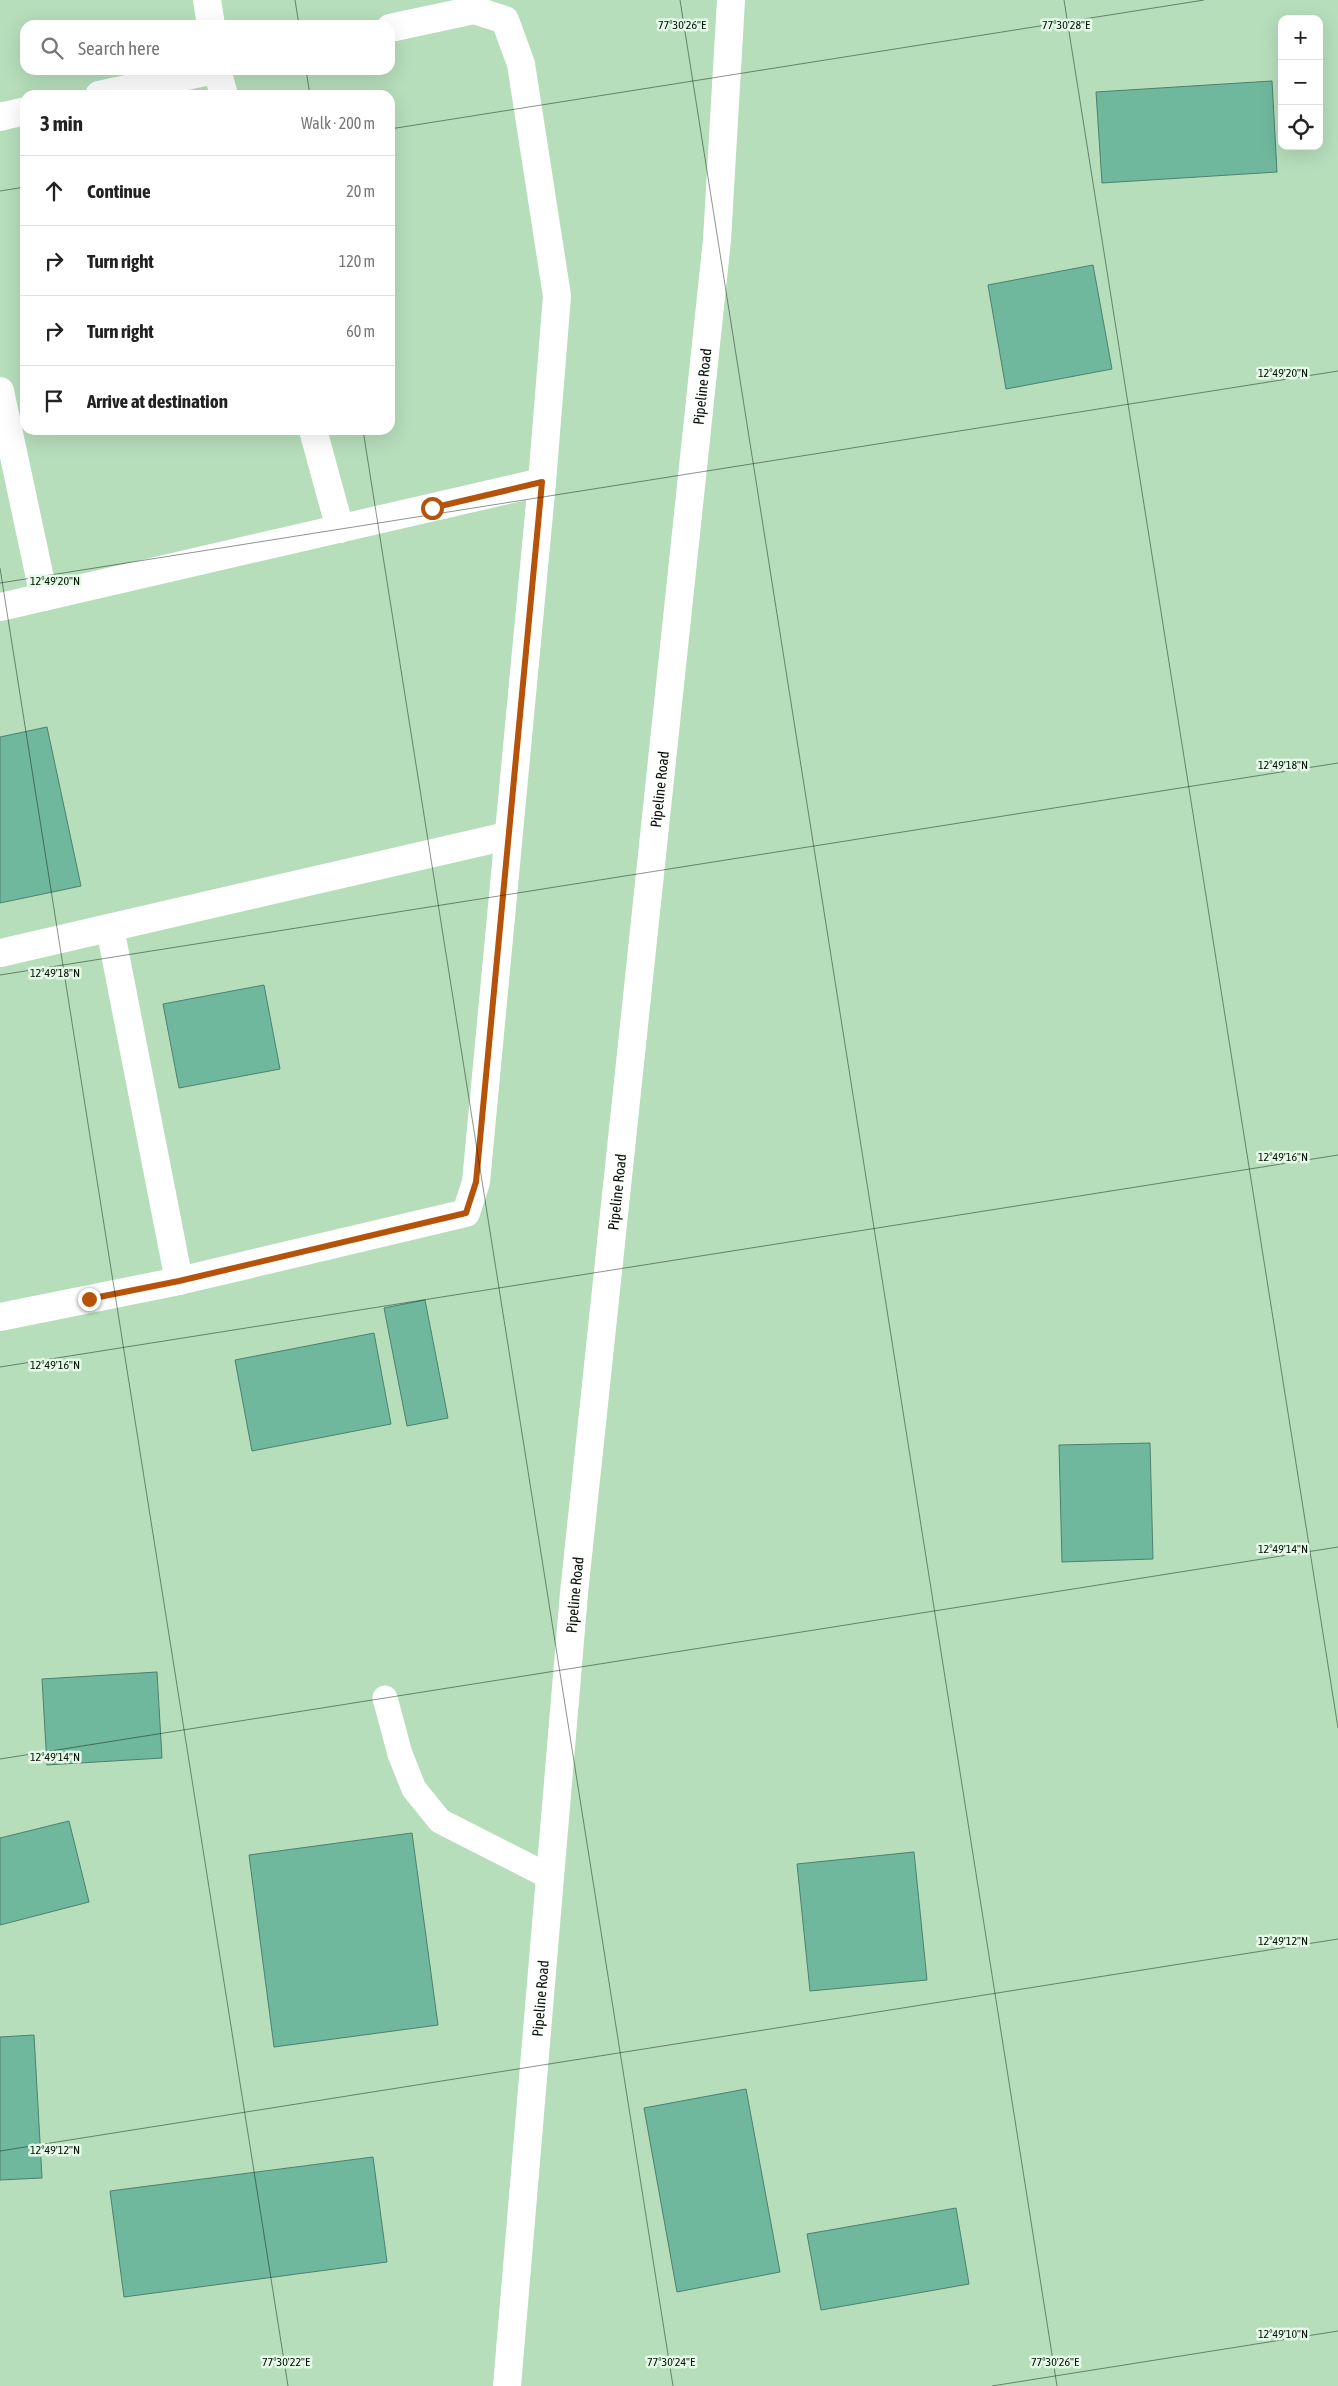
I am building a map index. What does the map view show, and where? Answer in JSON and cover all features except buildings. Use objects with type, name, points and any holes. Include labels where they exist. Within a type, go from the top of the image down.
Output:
[{"type":"street","points":[[207,0],[210,20]]},
{"type":"street","name":"Pipeline Road","points":[[507,2386],[576,1573],[717,240],[731,0]]},
{"type":"street","points":[[0,1316],[179,1281],[466,1213],[476,1182],[507,836],[542,482],[556,296],[521,64],[505,20],[474,10],[395,27]]},
{"type":"street","points":[[122,90],[192,75]]},
{"type":"street","points":[[217,75],[222,90]]},
{"type":"street","points":[[0,117],[20,112]]},
{"type":"street","points":[[0,391],[44,597]]},
{"type":"street","points":[[315,435],[340,529]]},
{"type":"street","points":[[0,607],[542,482]]},
{"type":"street","points":[[0,953],[507,836]]},
{"type":"street","points":[[110,928],[179,1281]]},
{"type":"lane","points":[[384,1698],[400,1754],[414,1789],[440,1821],[550,1877]]},
{"type":"route","points":[[89,1299],[179,1281],[466,1213],[476,1182],[507,836],[542,482],[432,508]]}]
